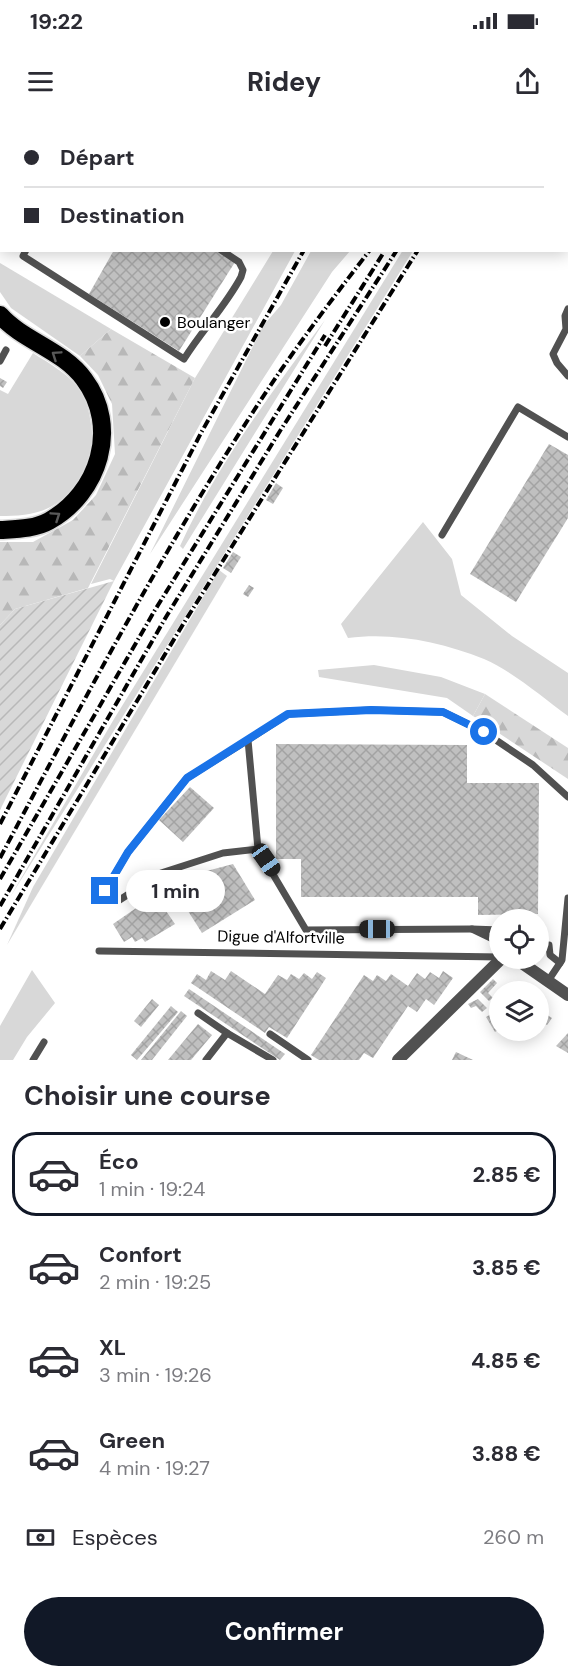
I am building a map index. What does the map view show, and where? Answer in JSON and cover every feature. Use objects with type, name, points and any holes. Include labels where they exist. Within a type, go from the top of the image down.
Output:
[{"type":"highway","points":[[0,315],[9,324],[69,364],[84,378],[95,399],[103,428],[100,457],[90,483],[74,504],[48,522],[22,529],[0,530]]},
{"type":"street","points":[[398,1060],[490,969]]},
{"type":"street","points":[[531,969],[548,981]]},
{"type":"street","points":[[549,982],[568,995]]},
{"type":"lane","points":[[26,252],[23,256],[184,358],[241,277],[243,270],[239,262],[224,252]]},
{"type":"lane","points":[[568,309],[565,316],[566,329],[553,354],[568,376]]},
{"type":"lane","points":[[0,361],[6,350]]},
{"type":"lane","points":[[442,535],[518,406],[568,437]]},
{"type":"lane","points":[[258,849],[223,853],[161,873],[118,901],[105,891],[128,852],[187,778],[288,714],[371,710],[443,712],[484,732],[524,758],[568,797]]},
{"type":"lane","points":[[248,740],[258,849],[306,930],[489,930]]},
{"type":"lane","points":[[548,981],[564,960],[568,898]]},
{"type":"lane","points":[[472,929],[489,937]]},
{"type":"lane","points":[[549,945],[550,955],[564,960]]},
{"type":"lane","name":"Digue d'Alfortville","points":[[99,951],[254,949],[489,958]]},
{"type":"lane","points":[[198,1013],[273,1060]]},
{"type":"lane","points":[[206,1060],[227,1033]]},
{"type":"lane","points":[[270,1034],[308,1060]]},
{"type":"lane","points":[[33,1060],[44,1042]]},
{"type":"green space","points":[[272,252],[294,252],[114,581],[110,579],[91,584],[195,378]]},
{"type":"green space","points":[[310,252],[349,252],[332,272],[150,554],[263,326],[281,305]]},
{"type":"green space","points":[[402,252],[412,252],[9,899],[114,719]]},
{"type":"green space","points":[[0,263],[111,329],[80,356],[11,308],[0,292]]},
{"type":"green space","points":[[325,320],[183,549],[180,546],[228,458]]},
{"type":"green space","points":[[111,329],[195,378],[88,588],[15,609],[0,625],[0,542],[33,542],[73,520],[96,495],[115,454],[112,404],[98,375],[80,356]]},
{"type":"green space","points":[[33,353],[66,375],[82,393],[90,416],[91,460],[72,490],[57,503],[37,512],[0,516],[0,390],[8,394]]},
{"type":"green space","points":[[423,522],[452,559],[461,595],[512,636],[568,673],[568,716],[506,671],[468,653],[417,640],[383,636],[348,638],[341,624]]},
{"type":"green space","points":[[219,570],[227,576],[7,945],[33,887]]},
{"type":"green space","points":[[114,581],[0,810],[0,625],[15,609]]},
{"type":"green space","points":[[374,665],[441,677],[485,694],[473,716],[447,698],[319,677],[318,670]]},
{"type":"green space","points":[[485,694],[568,748],[568,779],[473,716]]},
{"type":"green space","points":[[32,970],[55,1003],[27,1037],[13,1060],[0,1060],[0,1026]]},
{"type":"building","name":"Boulanger","points":[[113,252],[220,252],[235,262],[179,351],[89,294]]},
{"type":"building","points":[[0,378],[7,382],[3,388],[0,386]]},
{"type":"building","points":[[549,444],[568,455],[568,518],[516,602],[470,574]]},
{"type":"building","points":[[276,483],[283,488],[273,504],[266,500]]},
{"type":"building","points":[[233,552],[241,557],[231,573],[223,568]]},
{"type":"building","points":[[249,585],[254,588],[248,597],[243,594]]},
{"type":"building","points":[[276,744],[467,745],[467,783],[539,783],[538,909],[489,909],[489,915],[478,915],[478,897],[301,897],[301,859],[276,859]]},
{"type":"building","points":[[190,787],[214,808],[183,842],[159,820]]},
{"type":"building","points":[[233,864],[255,900],[202,933],[169,881]]},
{"type":"building","points":[[155,895],[175,924],[145,942],[142,938],[135,942],[132,937],[124,942],[113,924]]},
{"type":"building","points":[[211,971],[225,980],[231,971],[265,994],[278,975],[287,980],[291,974],[299,979],[304,973],[312,979],[317,972],[326,978],[287,1038],[269,1027],[265,1033],[191,983],[197,974],[206,980]]},
{"type":"building","points":[[443,971],[453,978],[434,1005],[426,999],[417,1012],[408,1006],[373,1058],[364,1053],[359,1060],[319,1060],[311,1055],[364,975],[373,981],[377,975],[386,981],[391,974],[408,986],[417,973],[425,979],[430,972],[439,978]]},
{"type":"building","points":[[489,983],[489,1001],[480,992]]},
{"type":"building","points":[[189,989],[285,1054],[280,1060],[184,996]]},
{"type":"building","points":[[152,999],[159,1005],[141,1027],[134,1021]]},
{"type":"building","points":[[478,999],[487,1008],[482,1012],[476,1006],[471,1008],[468,1004]]},
{"type":"building","points":[[171,1006],[178,1012],[137,1060],[131,1055]]},
{"type":"building","points":[[181,1011],[187,1016],[152,1060],[141,1060]]},
{"type":"building","points":[[198,1024],[212,1035],[191,1060],[168,1060]]},
{"type":"building","points":[[568,1033],[568,1053],[556,1046]]},
{"type":"building","points":[[456,1052],[473,1060],[452,1060]]},
{"type":"railway","points":[[0,824],[201,433],[303,252]]},
{"type":"railway","points":[[0,858],[122,632],[185,521],[253,412],[324,310],[368,252]]},
{"type":"railway","points":[[325,346],[384,252]]},
{"type":"railway","points":[[0,906],[166,617],[280,431],[396,252]]},
{"type":"railway","points":[[0,929],[182,626],[417,252]]},
{"type":"railway","points":[[0,879],[155,610],[325,335]]},
{"type":"place","name":"Boulanger","points":[[165,322]]},
{"type":"route","points":[[105,891],[128,852],[187,778],[288,714],[371,710],[443,712],[484,732]]}]
